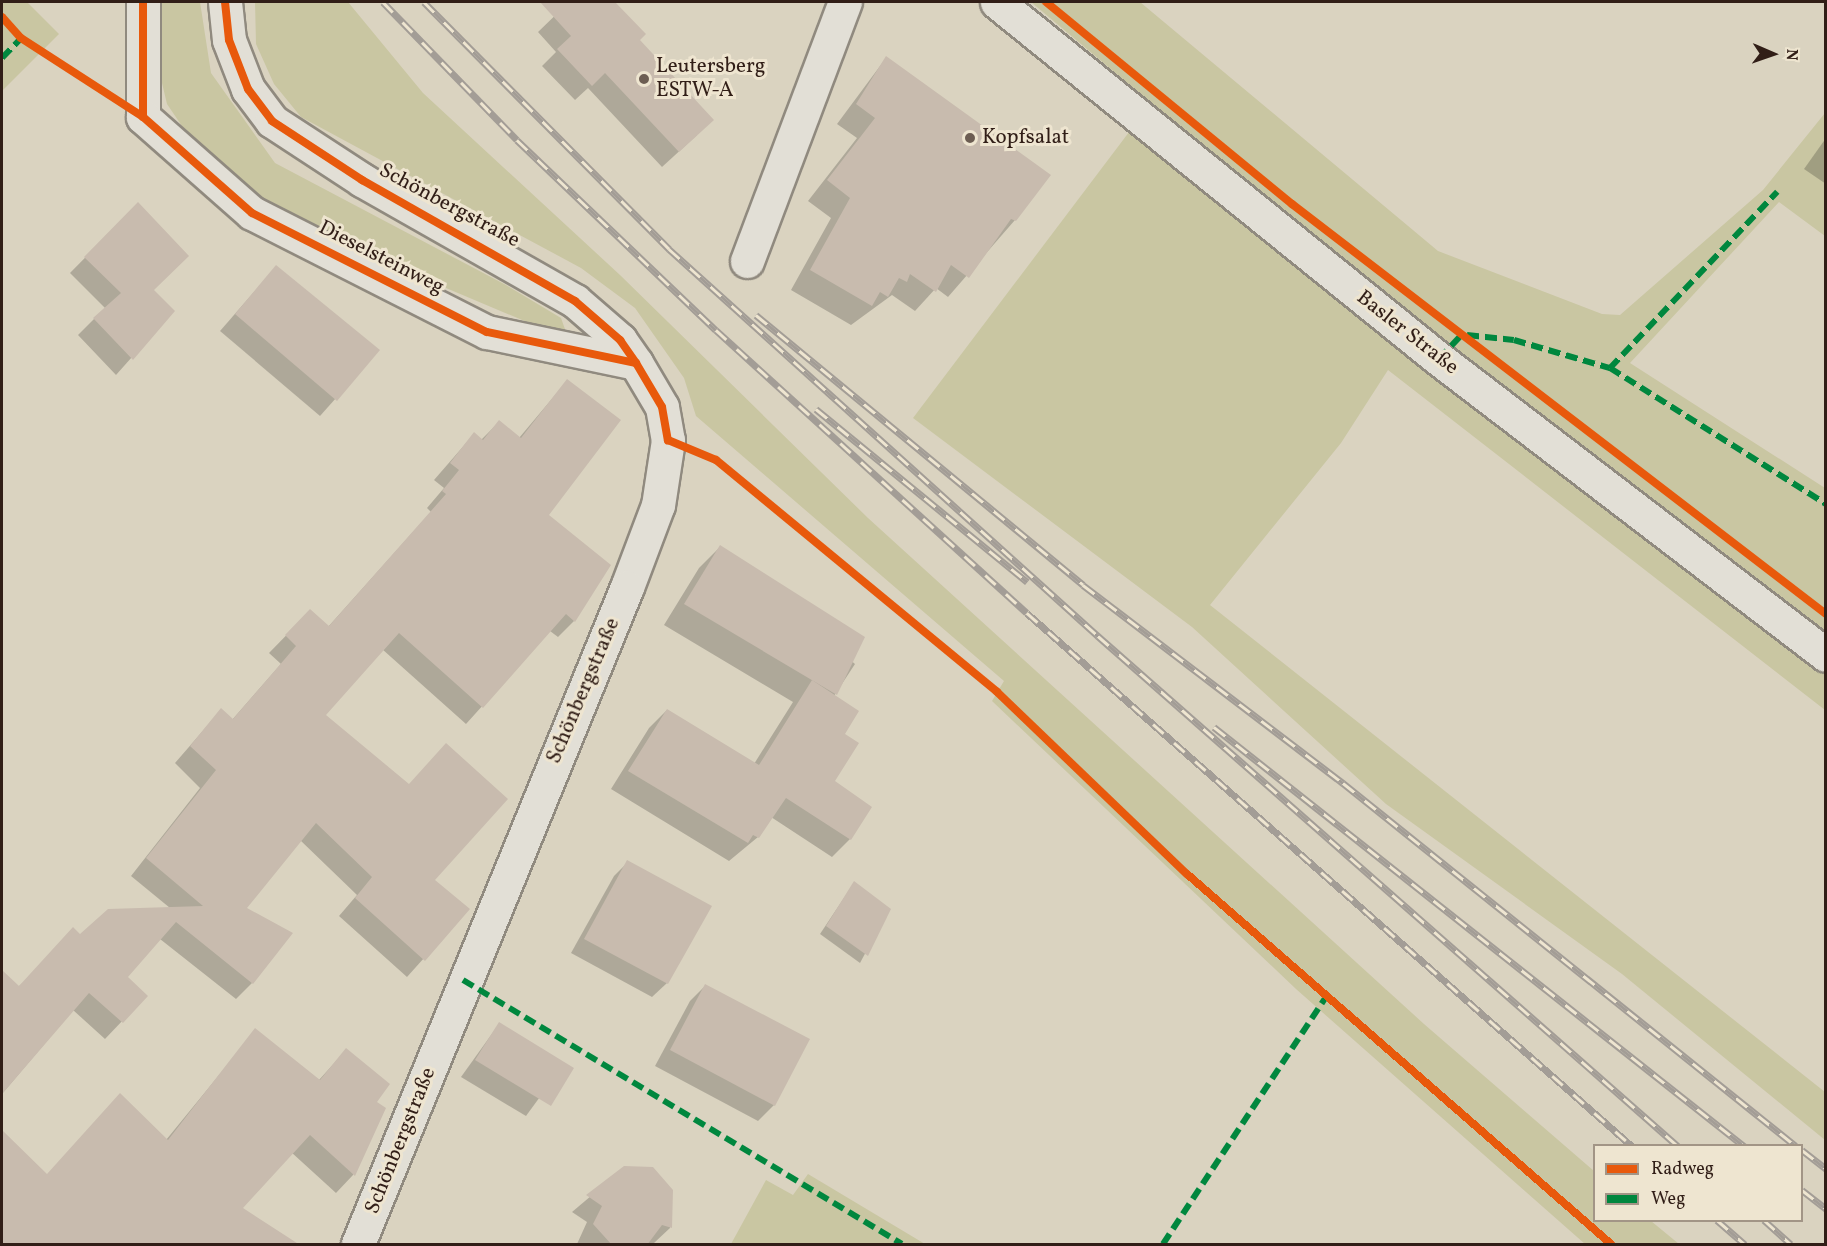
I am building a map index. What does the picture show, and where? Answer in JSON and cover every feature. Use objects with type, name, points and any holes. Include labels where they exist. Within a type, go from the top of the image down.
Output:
[{"type":"street","name":"Dieselsteinweg","points":[[143,2],[143,117],[252,213],[487,332],[636,363]]},
{"type":"street","name":"Schönbergstraße","points":[[225,2],[229,40],[248,89],[272,121],[363,180],[575,301],[620,340],[636,363],[662,407],[668,440],[658,505],[463,980],[408,1131],[358,1245]]},
{"type":"street","points":[[747,261],[845,2]]},
{"type":"street","name":"Basler Straße","points":[[998,2],[1439,359],[1826,655]]},
{"type":"shaded area","points":[[2,2],[27,2],[59,34],[2,91]]},
{"type":"shaded area","points":[[154,2],[200,2],[211,73],[275,163],[506,285],[561,318],[566,332],[553,333],[280,218],[190,138],[167,104],[157,62]]},
{"type":"shaded area","points":[[255,2],[348,2],[423,93],[620,275],[868,518],[1424,1024],[1593,1170],[1593,1222],[1652,1222],[1679,1244],[1585,1244],[1296,989],[992,701],[1004,681],[696,416],[684,378],[635,308],[581,268],[301,117],[274,84],[256,44]]},
{"type":"shaded area","points":[[1031,2],[1140,2],[1438,251],[1602,314],[1620,315],[1763,190],[1825,113],[1825,236],[1779,202],[1630,363],[1825,488],[1825,710],[1388,370],[1341,443],[1210,605],[1825,1092],[1825,1140],[1622,974],[1386,804],[1192,627],[913,418],[1151,103]]},
{"type":"shaded area","points":[[808,1174],[925,1244],[731,1244],[766,1180],[793,1195]]},
{"type":"building","name":"Leutersberg ESTW-A","points":[[540,2],[615,2],[646,34],[640,40],[714,120],[679,152],[605,73],[592,86],[557,49],[571,36]]},
{"type":"building","points":[[886,56],[1051,175],[1016,221],[1011,219],[969,278],[951,265],[936,292],[910,274],[907,282],[899,278],[888,297],[880,292],[872,306],[810,270],[850,198],[827,180],[875,118],[856,104]]},
{"type":"building","points":[[138,202],[189,256],[154,290],[175,311],[133,360],[93,318],[121,293],[84,257]]},
{"type":"building","points":[[276,265],[380,350],[337,401],[235,314]]},
{"type":"building","points":[[567,379],[621,420],[549,515],[611,565],[575,622],[566,614],[483,708],[399,633],[326,715],[409,784],[446,743],[508,799],[435,880],[470,909],[425,961],[355,898],[372,877],[316,823],[247,908],[293,933],[253,984],[176,922],[128,977],[148,996],[123,1023],[89,993],[2,1094],[2,970],[19,986],[73,927],[80,934],[108,909],[203,906],[146,858],[216,770],[190,746],[221,708],[233,719],[296,646],[285,635],[310,609],[329,626],[446,494],[442,491],[459,470],[450,463],[474,432],[483,440],[499,420],[521,438]]},
{"type":"building","points":[[720,545],[865,637],[837,695],[684,604]]},
{"type":"building","points":[[812,680],[859,711],[845,734],[859,743],[835,781],[872,807],[851,840],[786,798],[759,838],[753,835],[748,843],[628,771],[667,709],[759,765]]},
{"type":"building","points":[[627,860],[712,906],[668,984],[584,939]]},
{"type":"building","points":[[854,881],[891,909],[868,956],[826,926]]},
{"type":"building","points":[[705,984],[810,1039],[775,1106],[670,1050]]},
{"type":"building","points":[[499,1022],[574,1068],[551,1106],[475,1060]]},
{"type":"building","points":[[255,1028],[320,1080],[346,1048],[390,1084],[377,1102],[386,1108],[355,1176],[310,1135],[243,1208],[300,1245],[2,1245],[2,1130],[47,1174],[120,1093],[168,1140]]},
{"type":"building","points":[[624,1166],[653,1167],[673,1190],[672,1228],[662,1225],[647,1245],[612,1245],[593,1224],[602,1206],[586,1195]]},
{"type":"railway","points":[[383,2],[517,140],[716,330],[1027,613],[1630,1144]]},
{"type":"railway","points":[[424,2],[669,249],[1098,636],[1676,1144]]},
{"type":"railway","points":[[756,315],[1083,585],[1343,783],[1794,1144]]},
{"type":"railway","points":[[816,409],[1027,582]]},
{"type":"railway","points":[[1214,727],[1741,1144]]},
{"type":"railway","points":[[1803,1151],[1826,1169]]},
{"type":"railway","points":[[1803,1191],[1826,1209]]},
{"type":"railway","points":[[1719,1222],[1745,1244]]},
{"type":"railway","points":[[1766,1222],[1791,1244]]},
{"type":"marked path","points":[[2,58],[21,38]]},
{"type":"marked path","points":[[1610,368],[1777,192]]},
{"type":"marked path","points":[[1439,359],[1461,335]]},
{"type":"marked path","points":[[1467,335],[1514,340],[1610,368],[1826,504]]},
{"type":"marked path","points":[[463,980],[902,1244]]},
{"type":"marked path","points":[[1163,1244],[1328,994]]},
{"type":"cycle path","points":[[143,2],[143,117]]},
{"type":"cycle path","points":[[225,2],[229,40],[248,89],[272,121],[362,180],[575,301],[620,340],[636,363],[662,407],[668,440],[716,460],[997,692],[1187,874],[1611,1244]]},
{"type":"cycle path","points":[[1046,2],[1292,204],[1826,614]]},
{"type":"cycle path","points":[[2,17],[21,38],[143,117],[252,213],[487,332],[636,363]]},
{"type":"place","name":"Leutersberg ESTW-A","points":[[644,79]]},
{"type":"place","name":"Kopfsalat","points":[[970,138]]}]
